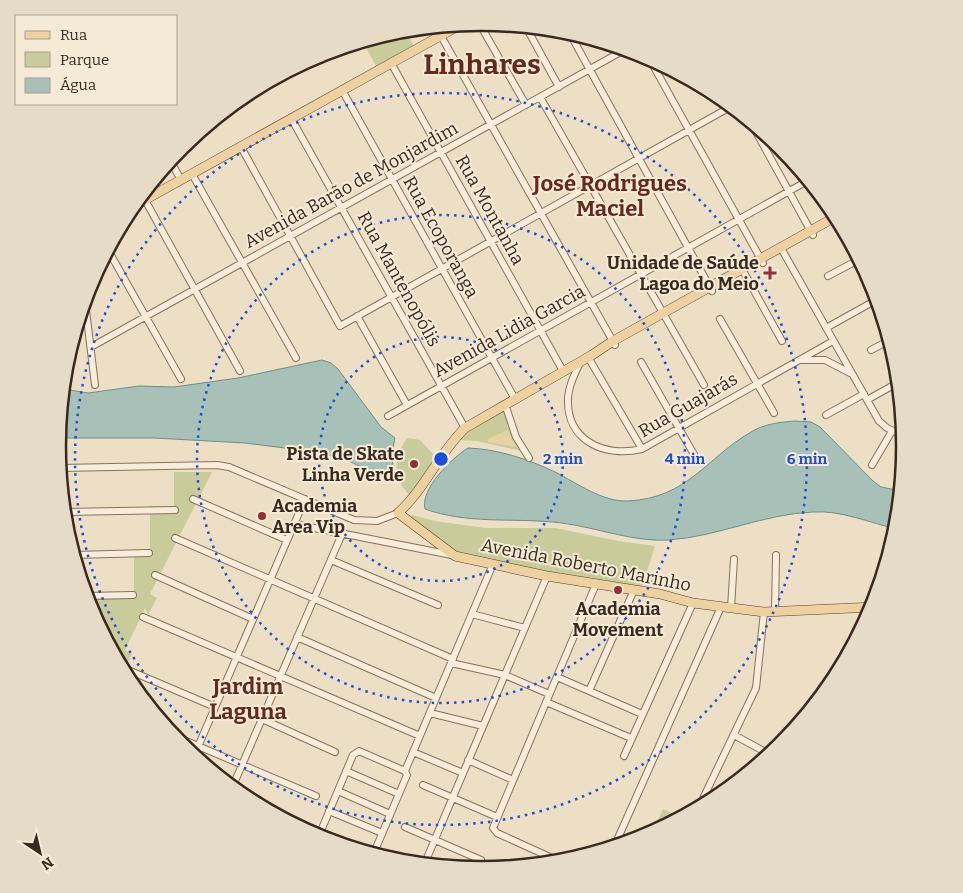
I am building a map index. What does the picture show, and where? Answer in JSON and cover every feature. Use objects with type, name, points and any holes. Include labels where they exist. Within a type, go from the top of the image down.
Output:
[{"type":"main road","points":[[151,196],[391,63],[433,34]]},
{"type":"main road","points":[[455,556],[398,513],[410,500],[452,441],[465,428],[812,233],[830,221]]},
{"type":"main road","points":[[812,233],[832,224]]},
{"type":"main road","name":"Avenida Roberto Marinho","points":[[455,556],[547,576],[721,607],[764,612],[864,608]]},
{"type":"street","points":[[484,31],[526,105]]},
{"type":"street","points":[[439,34],[614,343]]},
{"type":"street","points":[[530,34],[559,86]]},
{"type":"street","points":[[574,42],[711,289]]},
{"type":"street","name":"Avenida Barão de Monjardim","points":[[91,347],[617,54]]},
{"type":"street","name":"Rua Montanha","points":[[391,63],[563,372]]},
{"type":"street","points":[[656,70],[762,261]]},
{"type":"street","name":"Rua Ecoporanga","points":[[342,90],[515,399]]},
{"type":"street","points":[[540,97],[704,385]]},
{"type":"street","points":[[241,146],[340,326],[725,110]]},
{"type":"street","name":"Rua Mantenopólis","points":[[292,118],[465,428]]},
{"type":"street","points":[[760,139],[812,233]]},
{"type":"street","points":[[174,168],[181,180]]},
{"type":"street","points":[[192,174],[296,358]]},
{"type":"street","name":"Avenida Lidia Garcia","points":[[388,416],[803,184]]},
{"type":"street","points":[[142,207],[194,289],[240,371]]},
{"type":"street","points":[[782,250],[879,422],[897,433]]},
{"type":"street","points":[[112,257],[181,379]]},
{"type":"street","points":[[828,276],[853,262]]},
{"type":"street","points":[[743,271],[782,341]]},
{"type":"street","points":[[826,328],[871,303]]},
{"type":"street","points":[[357,316],[407,405]]},
{"type":"street","points":[[86,318],[96,385]]},
{"type":"street","points":[[720,318],[774,412]]},
{"type":"street","name":"Rua Guajarás","points":[[587,358],[568,396],[571,419],[590,444],[602,450],[615,453],[642,449],[833,341]]},
{"type":"street","points":[[871,350],[884,343]]},
{"type":"street","points":[[587,358],[642,449]]},
{"type":"street","name":"Rua Guajarás","points":[[799,360],[825,360],[851,373]]},
{"type":"street","points":[[641,362],[696,458]]},
{"type":"street","points":[[826,415],[892,385]]},
{"type":"street","points":[[505,404],[516,437],[529,458]]},
{"type":"street","points":[[872,465],[893,431],[896,430]]},
{"type":"street","points":[[67,468],[217,465],[228,467],[362,521],[377,520],[398,513]]},
{"type":"street","points":[[193,499],[287,540]]},
{"type":"street","points":[[197,749],[305,499]]},
{"type":"street","points":[[72,512],[175,510]]},
{"type":"street","name":"Avenida Roberto Marinho","points":[[294,524],[455,556]]},
{"type":"street","points":[[235,780],[342,534]]},
{"type":"street","points":[[174,538],[452,661],[504,675],[550,694]]},
{"type":"street","points":[[80,555],[149,553]]},
{"type":"street","points":[[774,612],[776,555]]},
{"type":"street","points":[[731,608],[734,559]]},
{"type":"street","points":[[331,560],[438,605]]},
{"type":"street","points":[[375,848],[407,775],[405,771],[493,564]]},
{"type":"street","points":[[155,576],[253,619]]},
{"type":"street","points":[[427,858],[547,576]]},
{"type":"street","points":[[549,856],[497,833],[493,828],[596,584]]},
{"type":"street","points":[[589,691],[634,590]]},
{"type":"street","points":[[94,596],[133,595]]},
{"type":"street","points":[[624,756],[693,603]]},
{"type":"street","points":[[618,839],[721,607]]},
{"type":"street","points":[[704,796],[756,688],[764,612]]},
{"type":"street","points":[[472,614],[525,628]]},
{"type":"street","points":[[143,617],[420,736]]},
{"type":"street","points":[[297,637],[436,698]]},
{"type":"street","points":[[132,671],[215,707]]},
{"type":"street","points":[[556,677],[642,714]]},
{"type":"street","points":[[546,702],[631,738]]},
{"type":"street","points":[[430,713],[483,726]]},
{"type":"street","points":[[262,719],[335,752]]},
{"type":"street","points":[[734,734],[764,751]]},
{"type":"street","points":[[191,743],[316,796]]},
{"type":"street","points":[[321,829],[352,755],[360,751],[405,771]]},
{"type":"street","points":[[413,752],[463,773]]},
{"type":"street","points":[[468,760],[513,780]]},
{"type":"street","points":[[346,770],[399,794]]},
{"type":"street","points":[[423,785],[497,817]]},
{"type":"street","points":[[338,791],[390,814]]},
{"type":"street","points":[[329,811],[382,833]]},
{"type":"street","points":[[405,826],[481,860]]},
{"type":"green space","points":[[409,38],[414,46],[376,66],[366,47]]},
{"type":"green space","points":[[504,410],[508,427],[521,451],[476,441],[458,440],[472,428]]},
{"type":"green space","name":"Pista de Skate Linha Verde","points":[[407,438],[420,440],[436,457],[409,495],[403,488],[396,467],[399,453]]},
{"type":"green space","points":[[174,472],[212,472],[150,594],[157,598],[148,615],[145,608],[125,650],[132,654],[127,663],[109,630],[95,597],[95,593],[134,593],[134,549],[150,549],[150,506],[174,506]]},
{"type":"green space","points":[[412,515],[435,521],[485,528],[555,528],[618,541],[655,546],[642,587],[542,571],[455,551],[410,517]]},
{"type":"green space","points":[[663,809],[674,814],[665,819],[656,823]]},
{"type":"sand","points":[[507,430],[516,447],[488,442],[488,439]]},
{"type":"water","points":[[322,360],[331,363],[338,369],[381,427],[395,438],[392,452],[393,469],[387,474],[377,475],[345,459],[316,452],[245,443],[154,438],[66,438],[70,390],[88,393],[139,386],[174,387],[238,378]]},
{"type":"water","points":[[784,422],[811,422],[820,427],[873,481],[881,487],[894,490],[889,527],[845,515],[813,512],[776,517],[704,535],[653,540],[567,524],[472,519],[441,514],[425,509],[427,492],[432,484],[446,466],[468,448],[490,450],[523,459],[555,472],[599,495],[628,501],[666,493],[681,485],[735,442],[756,429]]},
{"type":"place","name":"Unidade de Saúde Lagoa do Meio","points":[[770,273]]},
{"type":"place","name":"Pista de Skate Linha Verde","points":[[414,464]]},
{"type":"place","name":"Academia Area Vip","points":[[262,516]]},
{"type":"place","name":"Academia Movement","points":[[618,590]]},
{"type":"district","name":"Linhares","points":[[482,64]]},
{"type":"district","name":"José Rodrigues Maciel","points":[[610,196]]},
{"type":"district","name":"Jardim Laguna","points":[[248,698]]}]
